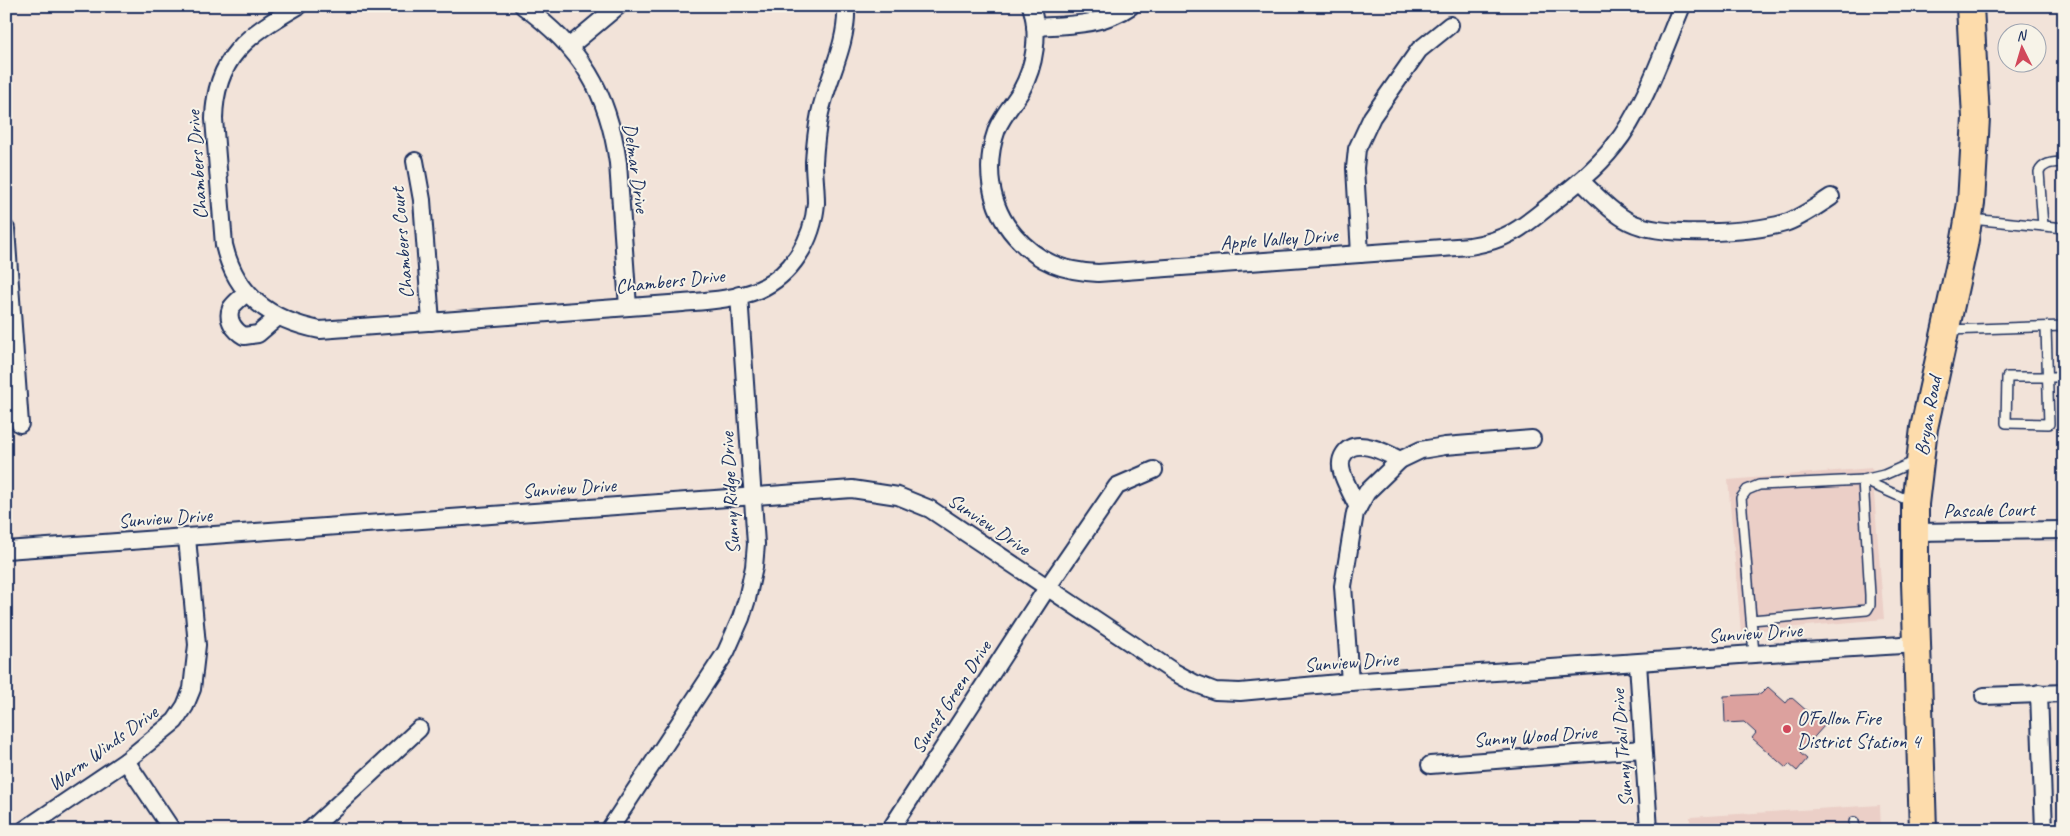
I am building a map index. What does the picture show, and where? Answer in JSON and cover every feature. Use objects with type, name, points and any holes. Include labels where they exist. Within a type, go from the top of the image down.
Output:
[{"type":"main road","name":"Bryan Road","points":[[1923,830],[1914,532],[1924,428],[1968,219],[1975,160],[1976,118],[1970,6]]},
{"type":"street","name":"Chambers Drive","points":[[298,6],[267,24],[247,39],[230,58],[214,99],[214,119],[224,244],[228,261],[237,280],[246,293],[278,317],[304,327],[320,330],[711,300],[756,291],[774,282],[800,252],[810,233],[814,220],[816,201],[814,162],[820,112],[841,48],[845,30],[846,6]]},
{"type":"street","name":"Delmar Drive","points":[[523,6],[548,24],[570,46],[596,84],[615,142],[628,307]]},
{"type":"street","points":[[570,46],[618,6]]},
{"type":"street","name":"Apple Valley Drive","points":[[1031,6],[1035,27],[1032,63],[1028,78],[998,128],[992,149],[990,167],[993,195],[1000,216],[1023,246],[1046,262],[1060,268],[1098,273],[1470,246],[1504,238],[1528,223],[1581,181],[1601,163],[1616,145],[1632,120],[1682,6]]},
{"type":"street","points":[[1035,27],[1089,23],[1103,20],[1131,6]]},
{"type":"street","points":[[1360,254],[1355,168],[1357,150],[1372,117],[1419,50],[1450,24]]},
{"type":"street","name":"Chambers Court","points":[[415,161],[422,200],[431,322]]},
{"type":"street","points":[[1581,181],[1612,211],[1632,223],[1656,230],[1701,233],[1767,226],[1794,220],[1831,197]]},
{"type":"street","points":[[6,229],[20,424]]},
{"type":"street","points":[[246,293],[231,309],[230,318],[237,332],[244,336],[258,334],[278,317]]},
{"type":"street","name":"Sunny Ridge Drive","points":[[609,830],[726,652],[741,618],[754,567],[756,544],[739,295]]},
{"type":"street","points":[[1350,682],[1343,586],[1355,513],[1367,492],[1400,460],[1421,450],[1445,446],[1532,439]]},
{"type":"street","points":[[1358,508],[1342,474],[1340,460],[1346,450],[1352,447],[1367,447],[1381,450],[1400,460]]},
{"type":"street","name":"Sunset Green Drive","points":[[890,830],[1047,588],[1117,486],[1154,470]]},
{"type":"street","name":"Sunview Drive","points":[[6,550],[852,489],[898,496],[930,510],[1174,672],[1194,683],[1215,691],[1240,692],[1350,682],[1918,644]]},
{"type":"street","name":"Pascale Court","points":[[1914,532],[2064,530]]},
{"type":"street","name":"Warm Winds Drive","points":[[24,830],[126,761],[175,721],[192,689],[197,646],[187,538]]},
{"type":"street","name":"Sunny Trail Drive","points":[[1638,663],[1649,830]]},
{"type":"street","points":[[2039,693],[2044,830]]},
{"type":"street","points":[[1984,696],[2064,693]]},
{"type":"street","points":[[310,830],[419,729]]},
{"type":"street","name":"Sunny Wood Drive","points":[[1430,765],[1643,749]]},
{"type":"street","points":[[126,761],[172,830]]},
{"type":"lane","points":[[2043,226],[2039,172],[2042,166],[2050,163],[2064,162]]},
{"type":"lane","points":[[1968,219],[2064,228]]},
{"type":"lane","points":[[1945,330],[2064,326]]},
{"type":"lane","points":[[2046,328],[2049,377],[2049,424],[2006,423],[2006,377],[2049,377],[2064,377]]},
{"type":"lane","points":[[1754,654],[1741,498],[1747,490],[1760,485],[1862,480],[1884,475],[1920,459]]},
{"type":"lane","points":[[1862,480],[1916,504]]},
{"type":"lane","points":[[1751,620],[1866,610],[1870,605],[1862,480]]},
{"type":"shaded area","points":[[1872,468],[1884,619],[1741,632],[1728,480]]},
{"type":"shaded area","points":[[1880,805],[1881,830],[1690,830],[1690,817]]},
{"type":"building","name":"O'Fallon Fire District Station 4","points":[[1768,687],[1786,703],[1791,697],[1824,726],[1800,753],[1807,759],[1797,771],[1789,764],[1786,768],[1752,738],[1756,733],[1744,722],[1725,723],[1724,696],[1761,694]]},
{"type":"place","name":"O'Fallon Fire District Station 4","points":[[1787,729]]}]
